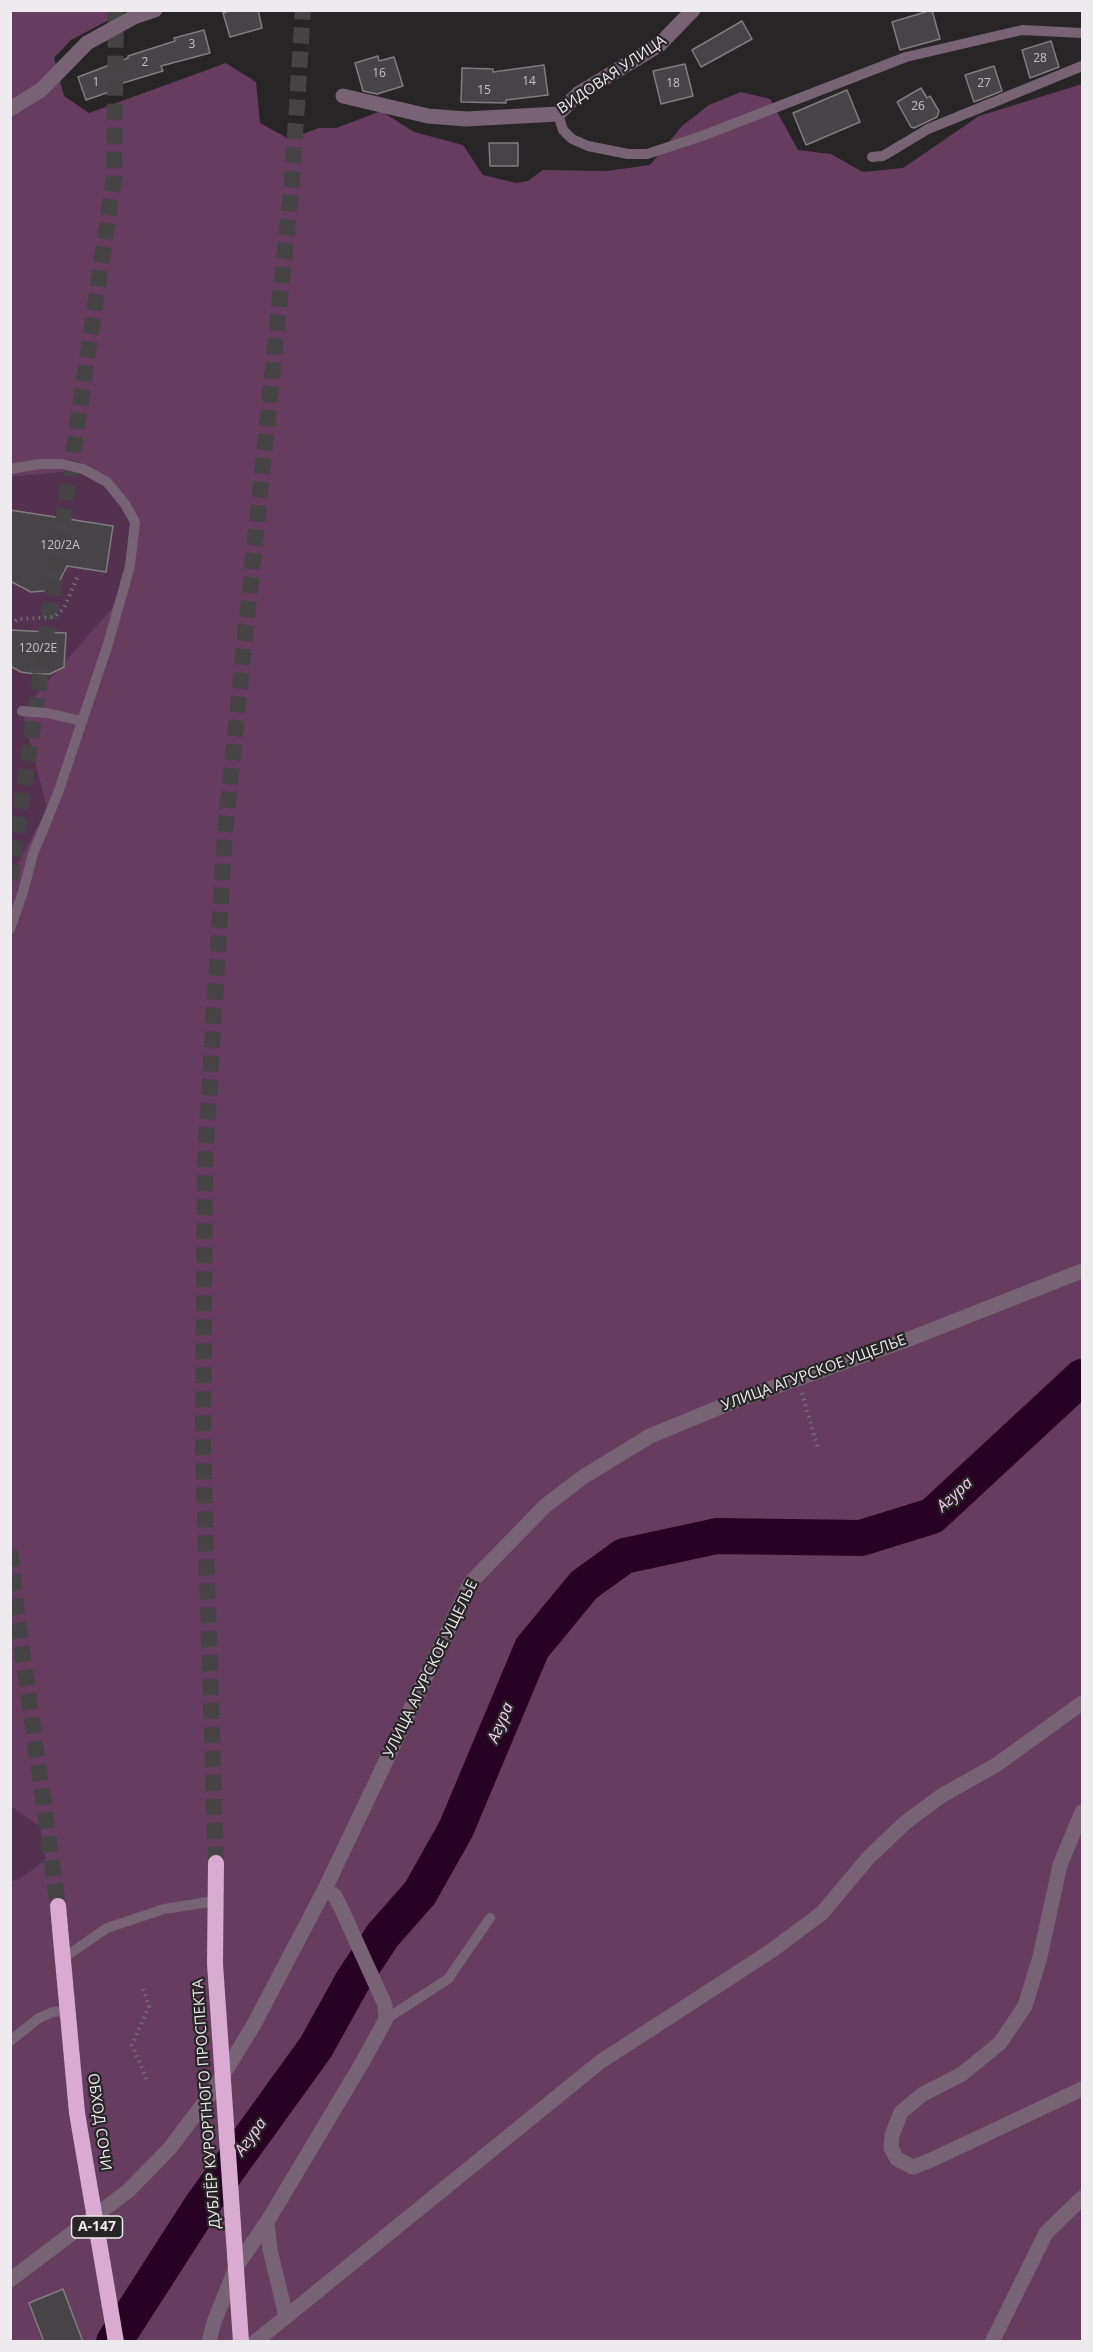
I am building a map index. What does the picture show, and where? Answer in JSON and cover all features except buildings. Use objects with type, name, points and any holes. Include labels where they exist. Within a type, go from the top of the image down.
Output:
[{"type":"highway","name":"ДУБЛЁР КУРОРТНОГО ПРОСПЕКТА","points":[[216,1863],[215,1965],[241,2342]]},
{"type":"highway","name":"ОБХОД СОЧИ","points":[[58,1906],[77,2113],[116,2342]]},
{"type":"street","points":[[10,109],[40,90],[87,44],[134,17],[154,10]]},
{"type":"street","name":"ВИДОВАЯ УЛИЦА","points":[[343,96],[428,116],[466,119],[558,114],[578,94],[660,45],[693,10]]},
{"type":"street","name":"УЛИЦА АГУРСКОЕ УЩЕЛЬЕ","points":[[10,2280],[128,2191],[170,2148],[213,2091],[253,2026],[325,1889],[471,1582],[545,1506],[583,1477],[650,1436],[797,1378],[903,1341],[1083,1271]]},
{"type":"street","points":[[255,2342],[600,2062],[771,1952],[822,1913],[869,1857],[906,1822],[940,1796],[996,1765],[1083,1702]]},
{"type":"street","points":[[1083,1812],[1060,1865],[1040,1958],[1025,2006],[1000,2043],[962,2074],[923,2094],[901,2112],[892,2135],[891,2148],[897,2159],[913,2167],[1083,2089]]},
{"type":"street","points":[[209,2342],[214,2322],[236,2267],[267,2222],[385,2012],[335,1896],[325,1889]]},
{"type":"street","points":[[992,2342],[1046,2233],[1083,2198]]},
{"type":"street","points":[[267,2222],[270,2250],[286,2316]]},
{"type":"lane","points":[[558,114],[563,130],[572,139],[588,146],[628,154],[647,153],[702,136],[906,57],[1022,30],[1083,33]]},
{"type":"lane","points":[[872,157],[883,156],[928,129],[1083,66]]},
{"type":"lane","points":[[10,469],[40,464],[62,464],[83,470],[107,482],[125,504],[135,522],[130,566],[108,644],[58,793],[33,855],[10,929]]},
{"type":"lane","points":[[22,711],[47,713],[82,721]]},
{"type":"lane","points":[[62,1959],[107,1928],[164,1909],[215,1901]]},
{"type":"lane","points":[[385,2012],[448,1979],[490,1918]]},
{"type":"lane","points":[[10,2041],[39,2018],[53,2012],[67,2011]]},
{"type":"path","points":[[10,624],[19,619],[54,617],[64,608],[77,578]]},
{"type":"path","points":[[797,1378],[818,1449]]},
{"type":"path","points":[[143,1989],[150,2006],[132,2045],[147,2080]]},
{"type":"shaded area","points":[[11,11],[126,11],[71,40],[54,58],[64,96],[89,113],[226,63],[256,82],[260,123],[289,139],[319,128],[336,128],[381,111],[414,132],[463,145],[483,175],[516,183],[528,181],[543,170],[607,171],[650,165],[682,126],[709,105],[741,92],[770,99],[798,150],[831,154],[863,172],[903,168],[979,116],[1082,84],[1082,2341],[11,2341],[11,1881],[19,1879],[45,1860],[40,1827],[10,1806],[11,876],[47,808],[22,711],[122,597],[137,529],[124,499],[100,479],[77,471],[11,477]]},
{"type":"shaded area","points":[[77,471],[100,480],[124,499],[137,529],[122,597],[47,808],[11,876],[11,477]]},
{"type":"shaded area","points":[[11,1806],[40,1827],[45,1860],[19,1879],[11,1881]]},
{"type":"waterway","name":"Агура","points":[[114,2342],[202,2205],[316,2047],[352,1982],[383,1935],[420,1893],[456,1829],[532,1648],[584,1585],[624,1556],[717,1536],[861,1538],[932,1516],[1082,1377]]},
{"type":"tunnel","points":[[10,880],[114,177],[116,10]]},
{"type":"tunnel","points":[[216,1863],[203,1448],[205,1163],[225,832],[292,182],[303,10]]},
{"type":"tunnel","points":[[10,1551],[58,1906]]}]
